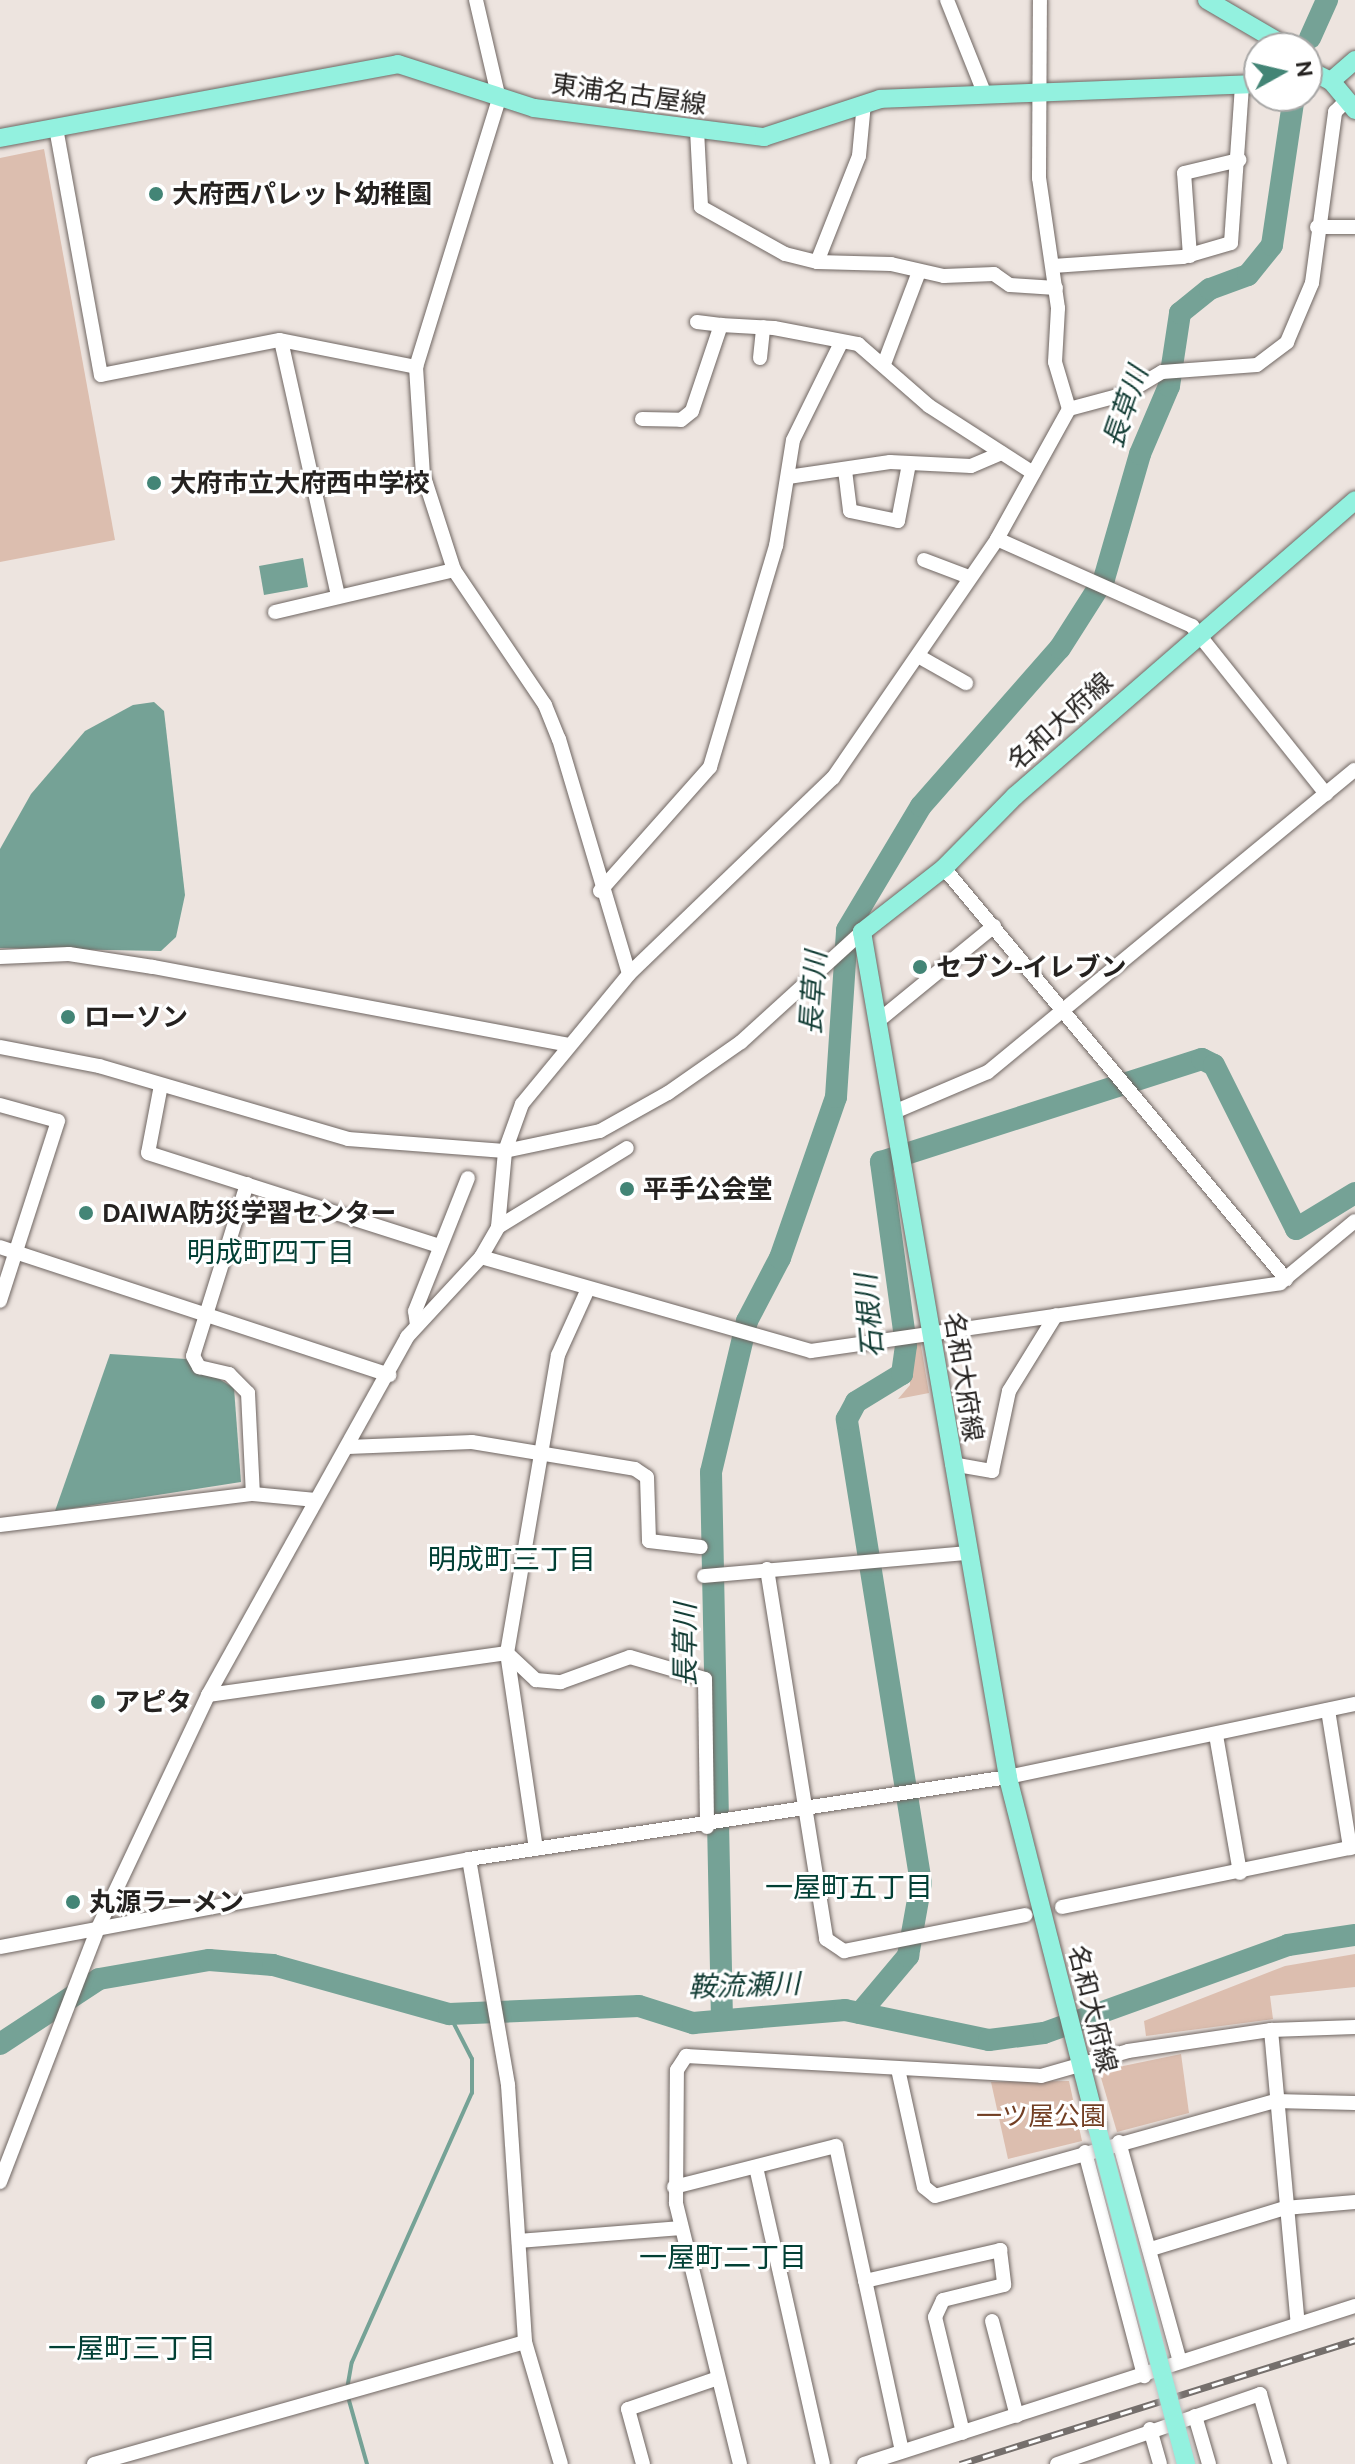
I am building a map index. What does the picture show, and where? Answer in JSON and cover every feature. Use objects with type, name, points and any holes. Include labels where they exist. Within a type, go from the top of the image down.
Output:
[{"type":"main road","points":[[1207,0],[1262,32]]},
{"type":"main road","points":[[1331,81],[1355,60]]},
{"type":"main road","name":"東浦名古屋線","points":[[0,138],[366,65],[424,70],[499,99],[697,130],[786,134],[864,103],[1243,85]]},
{"type":"main road","points":[[1323,76],[1351,105]]},
{"type":"main road","name":"名和大府線","points":[[1186,2464],[1062,1995],[1008,1777],[967,1553],[878,1021],[859,936],[944,868],[1197,635],[1355,500]]},
{"type":"street","points":[[476,0],[499,99],[416,367],[423,474],[454,570],[545,705],[600,891],[629,974]]},
{"type":"street","points":[[947,0],[985,95]]},
{"type":"street","points":[[1040,0],[1039,178],[1056,288],[1055,362],[1069,409]]},
{"type":"street","points":[[817,262],[857,163],[864,103]]},
{"type":"street","points":[[417,1325],[481,1257],[498,1227],[505,1151],[522,1104],[566,1044],[629,974],[818,796],[920,657],[969,577],[997,539],[1069,409],[1125,394],[1162,372],[1241,369],[1275,356],[1312,283],[1317,227],[1335,112],[1351,105]]},
{"type":"street","points":[[1053,266],[1190,256],[1235,239],[1239,160],[1246,112]]},
{"type":"street","points":[[56,128],[101,375],[282,345],[416,367]]},
{"type":"street","points":[[697,130],[701,207],[785,254],[817,262],[919,272],[994,274],[1010,285],[1056,288]]},
{"type":"street","points":[[1190,256],[1184,173],[1239,160]]},
{"type":"street","points":[[1317,227],[1355,227]]},
{"type":"street","points":[[884,364],[919,272]]},
{"type":"street","points":[[697,322],[763,327],[858,344],[929,406],[1033,473]]},
{"type":"street","points":[[642,419],[681,420],[692,411],[721,325]]},
{"type":"street","points":[[760,358],[763,327]]},
{"type":"street","points":[[282,345],[338,595]]},
{"type":"street","points":[[600,891],[710,767],[776,546],[793,440],[840,345]]},
{"type":"street","points":[[788,477],[909,464],[971,466],[1001,453]]},
{"type":"street","points":[[845,470],[850,511],[898,521],[909,464]]},
{"type":"street","points":[[997,539],[1101,584],[1197,635],[1326,794]]},
{"type":"street","points":[[924,560],[969,577]]},
{"type":"street","points":[[275,612],[454,570]]},
{"type":"street","points":[[920,657],[966,683]]},
{"type":"street","points":[[894,1112],[988,1072],[1065,1012],[1355,770]]},
{"type":"street","points":[[944,868],[1065,1012],[1127,1093],[1286,1279]]},
{"type":"street","points":[[878,1021],[994,926]]},
{"type":"street","points":[[0,1047],[161,1085],[378,1145],[505,1151],[600,1131],[668,1093],[741,1042],[859,936]]},
{"type":"street","points":[[0,957],[69,954],[566,1044]]},
{"type":"street","points":[[161,1085],[148,1153],[439,1246]]},
{"type":"street","points":[[0,1105],[58,1121],[0,1301]]},
{"type":"street","points":[[498,1227],[627,1148]]},
{"type":"street","points":[[0,2182],[98,1928],[208,1695],[417,1325],[439,1246],[468,1178]]},
{"type":"street","points":[[247,1184],[210,1312],[193,1356],[199,1367],[229,1374],[248,1393],[253,1494]]},
{"type":"street","points":[[481,1257],[811,1351],[1286,1279],[1355,1221]]},
{"type":"street","points":[[0,1247],[14,1254],[210,1312],[390,1375]]},
{"type":"street","points":[[536,1849],[507,1653],[558,1355],[588,1289]]},
{"type":"street","points":[[952,1464],[992,1471],[1009,1391],[1056,1315]]},
{"type":"street","points":[[348,1447],[472,1442],[635,1469],[647,1477],[649,1541],[701,1547]]},
{"type":"street","points":[[0,1525],[253,1494],[316,1500]]},
{"type":"street","points":[[704,1576],[967,1553]]},
{"type":"street","points":[[767,1569],[826,1939],[844,1951],[1025,1915]]},
{"type":"street","points":[[208,1695],[507,1653]]},
{"type":"street","points":[[507,1653],[536,1680],[561,1682],[630,1657],[705,1679],[707,1827]]},
{"type":"street","points":[[0,1947],[469,1859],[707,1827],[1008,1777],[1355,1704]]},
{"type":"street","points":[[1062,1907],[1352,1848],[1328,1710]]},
{"type":"street","points":[[1216,1735],[1240,1873]]},
{"type":"street","points":[[469,1859],[501,2041],[525,2342],[558,2461]]},
{"type":"street","points":[[737,2463],[680,2228],[674,2187],[677,2070],[686,2056],[1041,2076],[1128,2051],[1271,2030],[1355,2027]]},
{"type":"street","points":[[1271,2030],[1275,2101],[1298,2324]]},
{"type":"street","points":[[898,2069],[929,2194],[1275,2101],[1355,2103]]},
{"type":"street","points":[[1119,2142],[1180,2362]]},
{"type":"street","points":[[674,2187],[836,2146],[902,2451]]},
{"type":"street","points":[[1085,2152],[1144,2376]]},
{"type":"street","points":[[756,2167],[823,2464]]},
{"type":"street","points":[[1151,2249],[1285,2208],[1355,2202]]},
{"type":"street","points":[[519,2241],[680,2228]]},
{"type":"street","points":[[865,2281],[1000,2250],[1004,2285],[943,2300],[935,2317],[963,2433]]},
{"type":"street","points":[[864,2464],[1355,2306]]},
{"type":"street","points":[[992,2321],[1017,2416]]},
{"type":"street","points":[[94,2464],[348,2397],[525,2342]]},
{"type":"street","points":[[643,2464],[628,2409],[718,2378]]},
{"type":"street","points":[[1057,2464],[1150,2429],[1260,2394],[1280,2464]]},
{"type":"street","points":[[1195,2416],[1209,2464]]},
{"type":"street","points":[[1150,2429],[1160,2464]]},
{"type":"green space","points":[[44,149],[115,540],[0,562],[0,158]]},
{"type":"green space","points":[[920,1340],[929,1393],[898,1399],[910,1385],[910,1341]]},
{"type":"green space","points":[[1355,1954],[1355,1987],[1270,1996],[1273,2019],[1146,2036],[1144,2021],[1285,1966]]},
{"type":"green space","points":[[1181,2054],[1189,2113],[1117,2132],[1099,2071]]},
{"type":"green space","name":"一ツ屋公園","points":[[1069,2081],[1082,2141],[1008,2159],[991,2082]]},
{"type":"water","points":[[303,558],[308,587],[264,595],[259,566]]},
{"type":"water","points":[[154,702],[164,711],[185,895],[176,937],[161,951],[0,948],[0,849],[31,794],[85,731],[133,705]]},
{"type":"water","points":[[110,1354],[186,1359],[234,1388],[241,1482],[55,1511]]},
{"type":"waterway","name":"長草川","points":[[1313,32],[1327,0]]},
{"type":"waterway","name":"長草川","points":[[722,2020],[711,1472],[747,1321],[780,1258],[836,1097],[847,930],[921,806],[1060,648],[1104,579],[1140,454],[1169,386],[1180,313],[1210,289],[1248,275],[1272,245],[1292,112]]},
{"type":"waterway","name":"石根川","points":[[860,2013],[908,1956],[921,1883],[847,1419],[856,1402],[902,1374],[906,1345],[881,1162],[1202,1059],[1214,1065],[1296,1229],[1355,1193]]},
{"type":"waterway","name":"鞍流瀬川","points":[[0,2044],[99,1979],[209,1960],[273,1965],[449,2014],[639,2006],[693,2023],[845,2010],[989,2040],[1044,2033],[1288,1945],[1355,1935]]},
{"type":"waterway","points":[[347,2389],[352,2362],[472,2093],[472,2059],[449,2014]]},
{"type":"waterway","points":[[348,2397],[367,2464]]},
{"type":"railway","points":[[960,2464],[1355,2340]]},
{"type":"place","name":"大府西パレット幼稚園","points":[[156,194]]},
{"type":"place","name":"大府市立大府西中学校","points":[[154,483]]},
{"type":"place","name":"セブン-イレブン","points":[[920,967]]},
{"type":"place","name":"ローソン","points":[[68,1017]]},
{"type":"place","name":"平手公会堂","points":[[627,1189]]},
{"type":"place","name":"DAIWA防災学習センター","points":[[86,1213]]},
{"type":"place","name":"アピタ","points":[[98,1702]]},
{"type":"place","name":"丸源ラーメン","points":[[73,1902]]},
{"type":"district","name":"明成町四丁目","points":[[271,1252]]},
{"type":"district","name":"明成町三丁目","points":[[512,1559]]},
{"type":"district","name":"一屋町五丁目","points":[[849,1887]]},
{"type":"district","name":"一屋町二丁目","points":[[723,2257]]},
{"type":"district","name":"一屋町三丁目","points":[[132,2348]]}]
